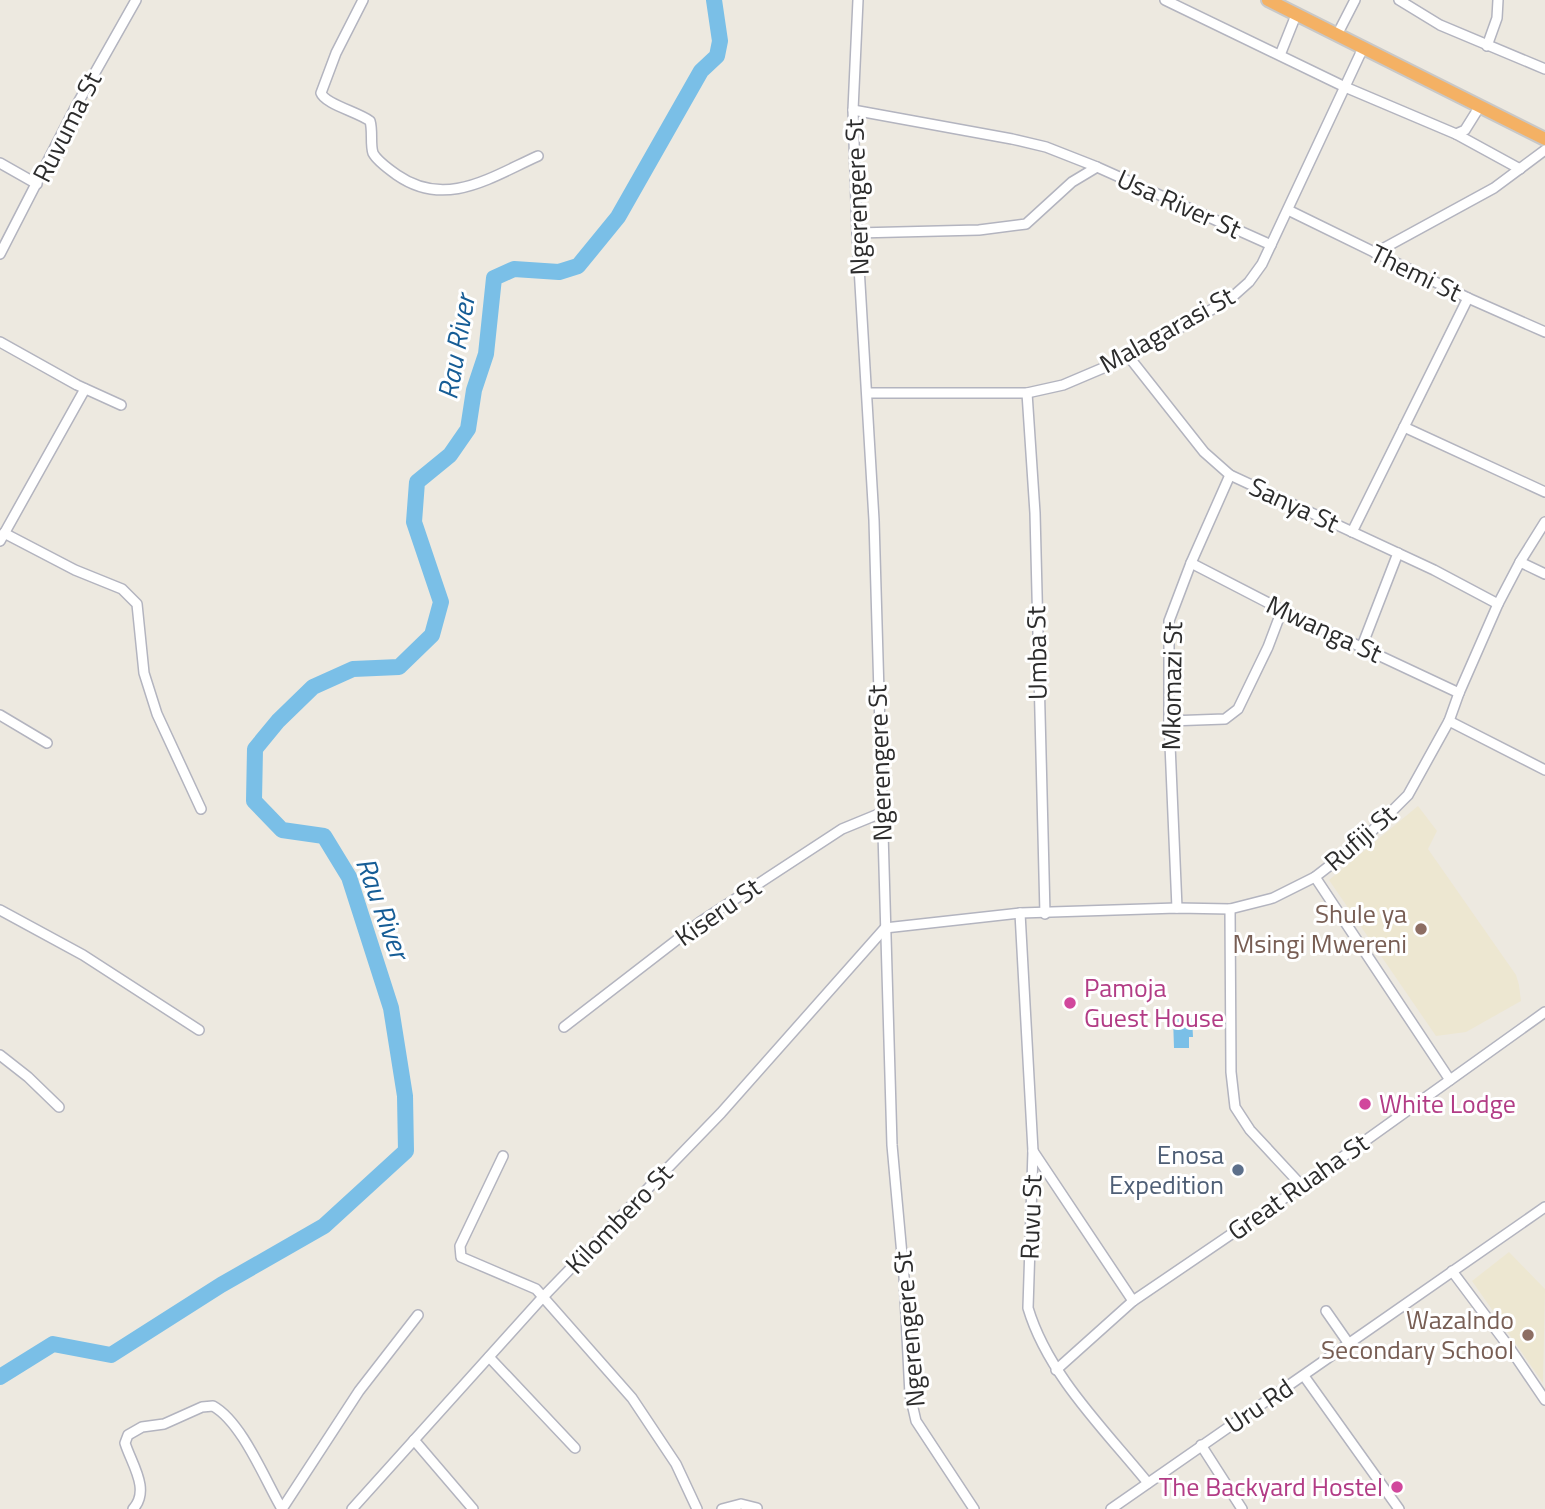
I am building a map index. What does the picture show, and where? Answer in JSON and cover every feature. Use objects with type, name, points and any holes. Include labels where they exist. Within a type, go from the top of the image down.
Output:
[{"type":"highway","points":[[1268,0],[1545,139]]},
{"type":"street","name":"Ruvuma St","points":[[0,254],[75,108],[136,0]]},
{"type":"street","points":[[363,0],[336,53],[321,93],[326,101],[370,121],[373,153],[379,160],[408,182],[425,188],[461,190],[538,156]]},
{"type":"street","name":"Ngerengere St","points":[[858,0],[853,110],[857,233],[874,520],[892,1145],[904,1277],[910,1395],[916,1420],[974,1509]]},
{"type":"street","points":[[1165,0],[1345,87],[1457,134],[1520,169]]},
{"type":"street","points":[[1337,35],[1354,0]]},
{"type":"street","points":[[1488,46],[1497,18],[1498,0]]},
{"type":"street","points":[[1405,1],[1440,25],[1545,69]]},
{"type":"street","points":[[1280,55],[1296,15]]},
{"type":"street","name":"Malagarasi St","points":[[867,393],[1027,393],[1063,385],[1129,356],[1230,299],[1249,282],[1271,245],[1363,48]]},
{"type":"street","points":[[1457,134],[1465,130],[1479,106]]},
{"type":"street","points":[[853,110],[1012,139],[1046,147],[1097,167]]},
{"type":"street","points":[[1375,253],[1494,188],[1545,150]]},
{"type":"street","points":[[0,163],[37,184]]},
{"type":"street","name":"Usa River St","points":[[857,233],[979,230],[1026,224],[1072,182],[1097,167],[1271,245]]},
{"type":"street","name":"Themi St","points":[[1288,210],[1468,298],[1545,332]]},
{"type":"street","points":[[1352,532],[1468,298]]},
{"type":"street","points":[[0,342],[85,389],[121,405]]},
{"type":"street","name":"Sanya St","points":[[1129,356],[1204,452],[1230,475],[1398,553],[1499,604]]},
{"type":"street","points":[[85,389],[3,531],[75,570],[122,589],[137,604],[144,673],[153,704],[167,741],[201,809]]},
{"type":"street","name":"Umba St","points":[[1027,393],[1035,513],[1045,914]]},
{"type":"street","points":[[1404,427],[1545,492]]},
{"type":"street","name":"Mkomazi St","points":[[1177,908],[1169,721],[1169,621],[1230,475]]},
{"type":"street","name":"Rufiji St","points":[[885,928],[1020,913],[1230,909],[1273,898],[1315,877],[1364,839],[1408,795],[1449,720],[1459,692],[1520,562],[1545,522]]},
{"type":"street","points":[[1362,646],[1398,553]]},
{"type":"street","points":[[1520,562],[1545,574]]},
{"type":"street","name":"Mwanga St","points":[[1191,563],[1282,610],[1459,692]]},
{"type":"street","points":[[1169,721],[1225,719],[1233,715],[1268,647],[1282,610]]},
{"type":"street","points":[[0,715],[47,743]]},
{"type":"street","points":[[1449,720],[1545,769]]},
{"type":"street","name":"Kiseru St","points":[[564,1027],[700,922],[842,829],[881,813]]},
{"type":"street","points":[[1315,877],[1450,1080]]},
{"type":"street","points":[[1230,909],[1230,1060],[1235,1107],[1250,1130],[1301,1186]]},
{"type":"street","points":[[0,910],[83,955],[199,1030]]},
{"type":"street","name":"Ruvu St","points":[[1020,913],[1033,1151],[1028,1308],[1035,1331],[1056,1370],[1148,1483]]},
{"type":"street","name":"Kilombero St","points":[[352,1509],[542,1297],[721,1114],[885,928]]},
{"type":"street","name":"Great Ruaha St","points":[[1056,1370],[1133,1301],[1301,1186],[1545,1012]]},
{"type":"street","points":[[0,1055],[60,1107]]},
{"type":"street","points":[[1033,1151],[1133,1301]]},
{"type":"street","points":[[503,1156],[459,1252],[463,1258],[529,1284],[605,1364],[640,1408],[676,1464],[697,1509]]},
{"type":"street","name":"Uru Rd","points":[[1111,1509],[1545,1207]]},
{"type":"street","points":[[1452,1271],[1545,1400]]},
{"type":"street","points":[[1326,1311],[1349,1344]]},
{"type":"street","points":[[133,1509],[139,1499],[139,1483],[135,1464],[125,1443],[128,1435],[142,1427],[164,1424],[202,1407],[213,1406],[226,1417],[252,1453],[282,1509],[359,1391],[418,1315]]},
{"type":"street","points":[[489,1357],[575,1448]]},
{"type":"street","points":[[1304,1376],[1399,1509]]},
{"type":"street","points":[[414,1440],[473,1509]]},
{"type":"street","points":[[1201,1445],[1242,1509]]},
{"type":"street","points":[[722,1509],[741,1504],[757,1508]]},
{"type":"shaded area","points":[[1418,806],[1437,831],[1428,849],[1516,975],[1519,985],[1521,1001],[1466,1032],[1436,1036],[1329,880]]},
{"type":"shaded area","name":"Wazalndo Secondary School","points":[[1509,1252],[1545,1289],[1543,1383],[1472,1281]]},
{"type":"water","points":[[1173,1018],[1192,1018],[1193,1037],[1189,1037],[1189,1048],[1174,1048]]},
{"type":"waterway","name":"Rau River","points":[[0,1377],[53,1344],[111,1355],[221,1285],[324,1226],[406,1151],[405,1096],[391,1008],[349,877],[324,836],[282,830],[254,801],[255,749],[278,721],[313,687],[353,669],[399,667],[432,635],[441,602],[414,522],[417,482],[450,455],[468,429],[474,390],[486,354],[494,278],[514,269],[559,272],[578,266],[618,217],[701,71],[717,56],[720,41],[714,0]]},
{"type":"place","name":"Shule ya Msingi Mwereni","points":[[1421,929]]},
{"type":"place","name":"Pamoja Guest House","points":[[1070,1003]]},
{"type":"place","name":"White Lodge","points":[[1365,1104]]},
{"type":"place","name":"Enosa Expedition","points":[[1238,1170]]},
{"type":"place","name":"Wazalndo Secondary School","points":[[1528,1335]]},
{"type":"place","name":"The Backyard Hostel","points":[[1397,1487]]}]
